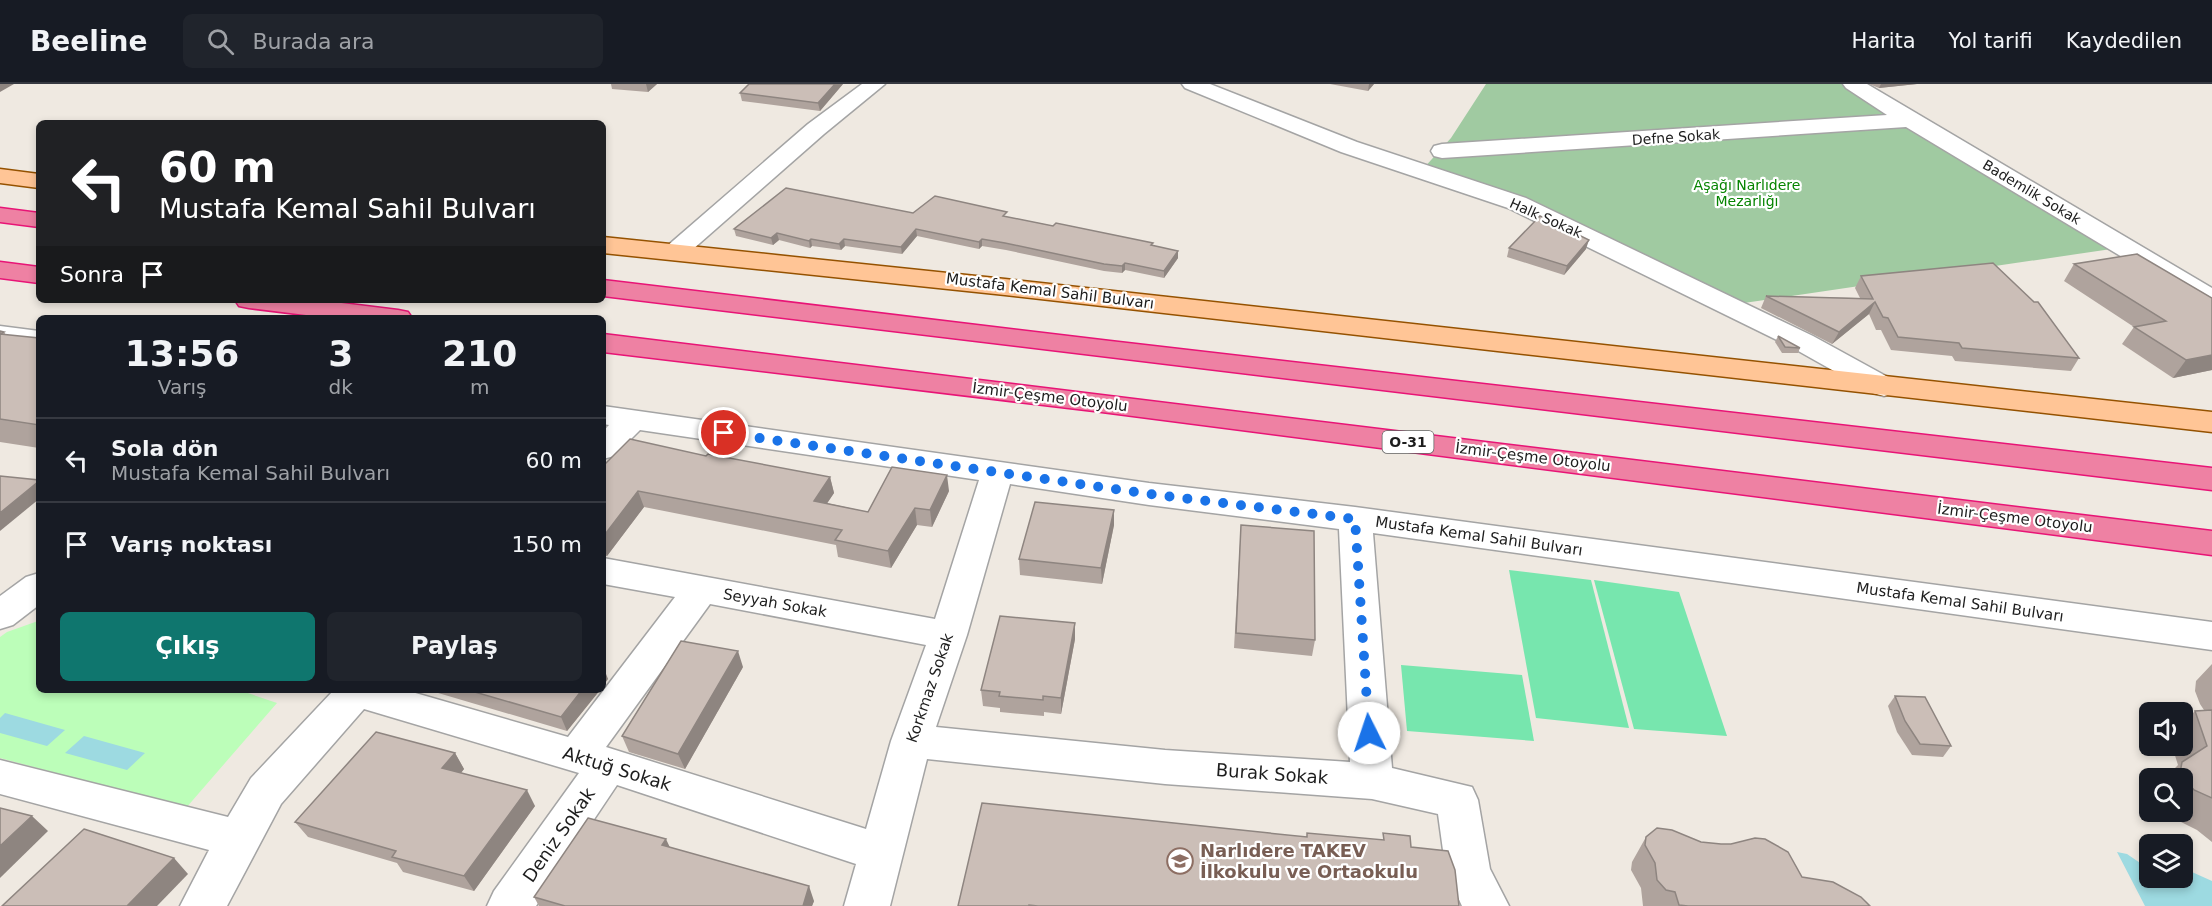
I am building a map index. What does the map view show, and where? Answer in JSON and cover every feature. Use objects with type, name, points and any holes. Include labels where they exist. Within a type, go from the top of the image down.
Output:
[{"type":"highway","points":[[0,215],[36,220]]},
{"type":"highway","points":[[0,270],[36,275]]},
{"type":"highway","points":[[606,288],[1110,351],[2212,479]]},
{"type":"highway","points":[[274,303],[373,315]]},
{"type":"highway","name":"İzmir-Çeşme Otoyolu","points":[[606,343],[1094,402],[2212,543]]},
{"type":"main road","points":[[0,176],[36,181]]},
{"type":"main road","name":"Mustafa Kemal Sahil Bulvarı","points":[[606,245],[918,276],[1884,387],[2212,422]]},
{"type":"street","points":[[675,252],[816,129],[874,84]]},
{"type":"street","name":"Halk Sokak","points":[[1192,84],[1349,147],[1517,203],[1740,310],[1884,387]]},
{"type":"street","name":"Bademlik Sokak","points":[[1853,84],[2212,298]]},
{"type":"street","name":"Defne Sokak","points":[[1442,151],[1910,120]]},
{"type":"street","points":[[0,334],[36,339]]},
{"type":"street","points":[[606,443],[618,417]]},
{"type":"street","name":"Mustafa Kemal Sahil Bulvarı","points":[[618,417],[997,473],[1355,519],[2212,636]]},
{"type":"street","name":"Korkmaz Sokak","points":[[867,906],[911,741],[948,635],[997,473]]},
{"type":"street","points":[[1355,519],[1372,781]]},
{"type":"street","name":"Seyyah Sokak","points":[[606,572],[948,635]]},
{"type":"street","points":[[0,615],[36,588]]},
{"type":"street","name":"Deniz Sokak","points":[[510,906],[592,760],[701,589]]},
{"type":"street","points":[[205,903],[266,791],[353,693]]},
{"type":"street","name":"Aktuğ Sokak","points":[[362,693],[592,760],[881,853]]},
{"type":"street","name":"Burak Sokak","points":[[911,741],[1165,767],[1372,781],[1457,800],[1468,872],[1486,906]]},
{"type":"street","points":[[0,777],[238,839]]},
{"type":"green space","name":"Aşağı Narlıdere Mezarlığı","points":[[1486,84],[1853,84],[2125,247],[1730,305],[1422,170],[1451,138]]},
{"type":"green space","points":[[1509,570],[1591,580],[1629,728],[1536,718]]},
{"type":"green space","points":[[1594,580],[1679,592],[1727,736],[1634,729]]},
{"type":"green space","points":[[36,622],[36,693],[248,693],[277,703],[186,808],[0,758],[0,637],[7,632]]},
{"type":"green space","points":[[1401,665],[1522,675],[1534,741],[1407,731]]},
{"type":"water","points":[[5,713],[65,730],[47,746],[0,733],[0,718]]},
{"type":"water","points":[[84,736],[145,753],[127,770],[65,753]]},
{"type":"water","points":[[2117,852],[2127,854],[2139,862],[2139,888],[2193,888],[2193,872],[2212,881],[2212,906],[2145,906]]},
{"type":"building","points":[[749,84],[835,84],[818,103],[740,93]]},
{"type":"building","points":[[786,188],[913,213],[935,196],[1007,212],[1003,216],[1053,226],[1056,223],[1153,243],[1151,245],[1178,251],[1164,271],[1125,263],[1122,266],[1104,264],[1005,243],[982,239],[979,242],[916,229],[901,247],[844,239],[839,244],[811,239],[809,241],[777,233],[771,238],[734,229]]},
{"type":"building","points":[[1540,216],[1589,240],[1567,266],[1509,248]]},
{"type":"building","points":[[2137,254],[2212,298],[2212,355],[2186,360],[2134,327],[2166,321],[2074,264]]},
{"type":"building","points":[[1993,263],[2034,302],[2038,302],[2079,358],[1962,348],[1959,343],[1898,337],[1888,318],[1883,317],[1875,302],[1839,332],[1766,296],[1873,299],[1861,276]]},
{"type":"building","points":[[0,334],[36,338],[36,425],[0,419]]},
{"type":"building","points":[[1778,336],[1800,348],[1785,347]]},
{"type":"building","points":[[630,439],[706,456],[708,454],[830,477],[814,501],[868,512],[892,467],[947,475],[930,510],[915,508],[888,551],[835,540],[842,530],[638,491],[606,533],[606,463]]},
{"type":"building","points":[[0,476],[36,480],[36,483],[0,513]]},
{"type":"building","points":[[1035,502],[1114,510],[1101,568],[1019,559]]},
{"type":"building","points":[[1241,525],[1314,531],[1315,640],[1236,633]]},
{"type":"building","points":[[1000,616],[1075,623],[1061,698],[1043,696],[1043,700],[999,696],[1000,692],[981,690]]},
{"type":"building","points":[[681,641],[738,651],[678,754],[622,736]]},
{"type":"building","points":[[478,693],[580,693],[561,717]]},
{"type":"building","points":[[1895,696],[1925,697],[1951,746],[1920,744],[1905,721]]},
{"type":"building","points":[[2212,710],[2212,798],[2193,789],[2193,768],[2181,768],[2182,762],[2207,746],[2195,711]]},
{"type":"building","points":[[376,732],[455,753],[442,768],[527,790],[464,876],[392,857],[396,851],[295,822]]},
{"type":"building","name":"Narlıdere TAKEV İlkokulu ve Ortaokulu","points":[[982,803],[1307,837],[1307,833],[1384,840],[1383,833],[1410,836],[1411,847],[1448,851],[1455,870],[1459,906],[958,906]]},
{"type":"building","points":[[0,808],[32,816],[0,846]]},
{"type":"building","points":[[588,818],[666,839],[662,845],[809,886],[803,906],[565,906],[534,897]]},
{"type":"building","points":[[1657,828],[1672,830],[1701,842],[1731,844],[1755,838],[1765,839],[1788,852],[1802,877],[1833,882],[1861,897],[1870,906],[1679,905],[1675,892],[1666,890],[1657,880],[1655,863],[1645,845],[1646,837]]},
{"type":"building","points":[[84,829],[174,858],[127,906],[2,906]]},
{"type":"place","name":"Narlıdere TAKEV İlkokulu ve Ortaokulu","points":[[1180,861]]},
{"type":"route","points":[[724,433],[1149,494],[1355,519],[1369,733]]}]
